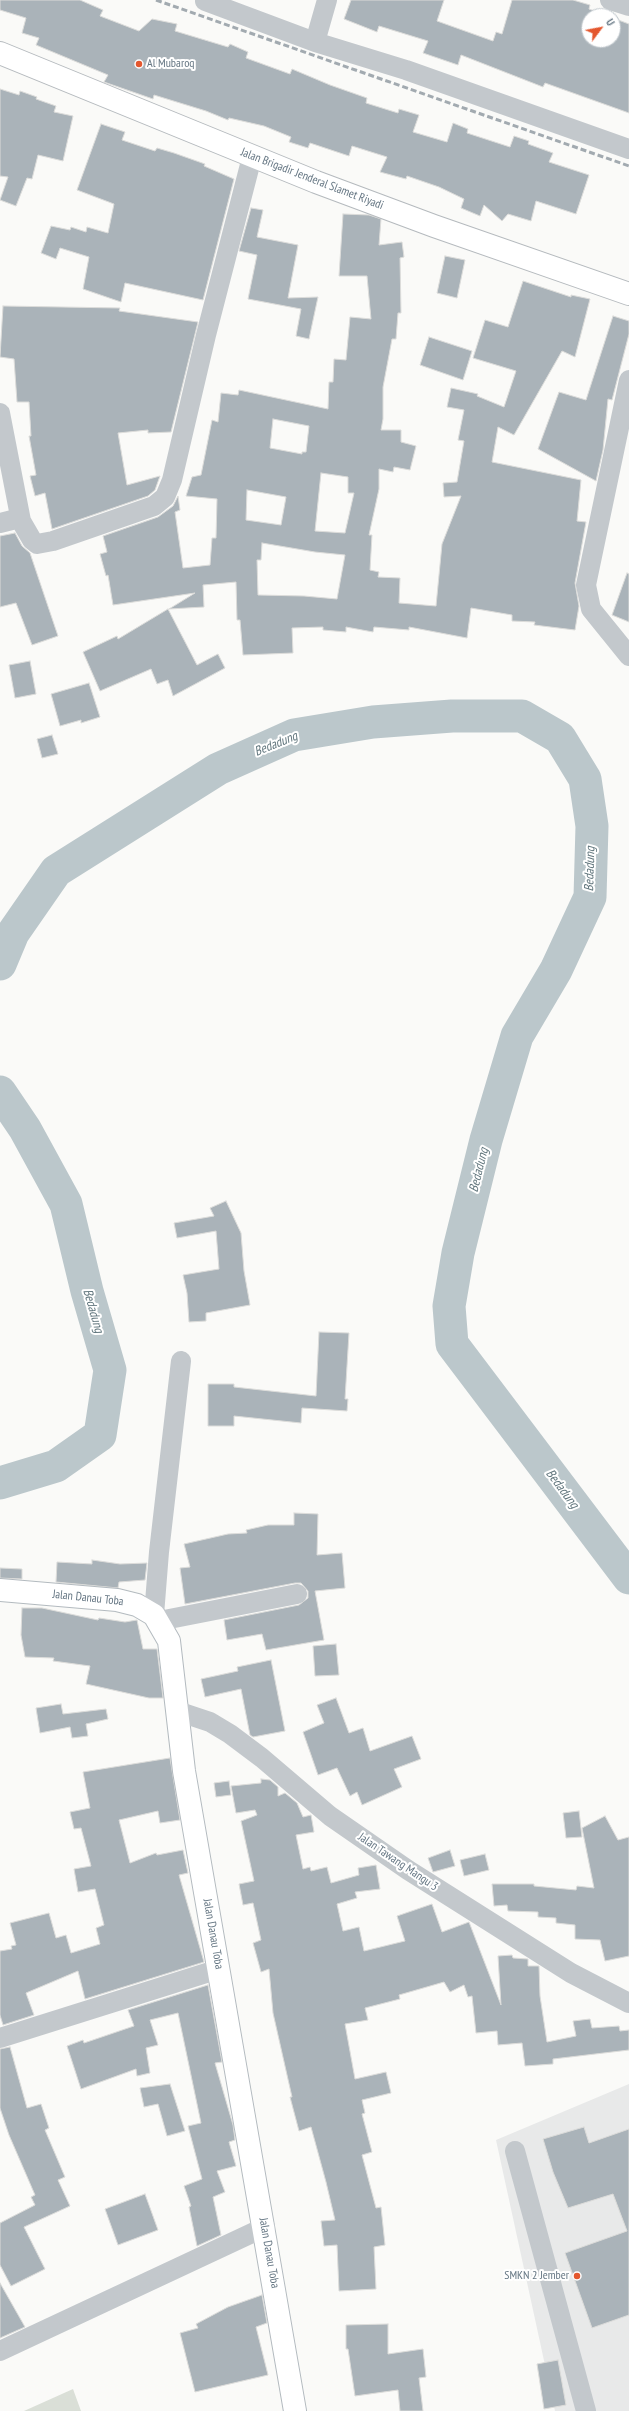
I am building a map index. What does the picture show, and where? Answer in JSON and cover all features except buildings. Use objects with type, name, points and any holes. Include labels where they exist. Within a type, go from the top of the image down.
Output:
[{"type":"main road","name":"Jalan Brigadir Jenderal Slamet Riyadi","points":[[0,53],[252,157],[434,226],[629,294]]},
{"type":"main road","name":"Jalan Danau Toba","points":[[0,1590],[117,1600],[137,1604],[157,1618],[165,1632],[171,1652],[184,1771],[265,2227],[295,2411]]},
{"type":"street","points":[[205,0],[315,42],[406,70],[629,149]]},
{"type":"street","points":[[315,42],[328,0]]},
{"type":"street","points":[[610,0],[629,6]]},
{"type":"street","points":[[0,413],[21,521],[34,542],[44,544],[154,506],[165,497],[172,480],[206,335],[252,157]]},
{"type":"street","points":[[629,380],[586,585],[591,609],[629,656]]},
{"type":"street","points":[[0,523],[16,519],[21,521]]},
{"type":"street","points":[[182,1361],[159,1552],[157,1618],[297,1594]]},
{"type":"street","name":"Jalan Tawang Mangu 3","points":[[177,1711],[210,1722],[230,1734],[262,1758],[330,1816],[408,1870],[571,1972],[629,2003]]},
{"type":"street","points":[[0,2038],[219,1969]]},
{"type":"street","points":[[515,2151],[586,2411]]},
{"type":"street","points":[[0,2351],[265,2227]]},
{"type":"shaded area","name":"SMKN 2 Jember","points":[[629,2084],[629,2411],[555,2411],[496,2140]]},
{"type":"shaded area","points":[[73,2389],[81,2411],[24,2411]]},
{"type":"waterway","name":"Bedadung","points":[[0,964],[13,933],[56,871],[218,769],[294,735],[373,722],[452,716],[522,716],[560,738],[585,779],[592,826],[590,897],[556,970],[517,1036],[486,1140],[458,1253],[449,1306],[452,1344],[629,1578]]},
{"type":"waterway","name":"Bedadung","points":[[0,1092],[25,1129],[66,1204],[87,1291],[110,1370],[100,1435],[56,1466],[0,1483]]},
{"type":"railway","points":[[156,0],[629,166]]},
{"type":"place","name":"Al Mubaroq","points":[[139,64]]},
{"type":"place","name":"SMKN 2 Jember","points":[[577,2276]]}]
